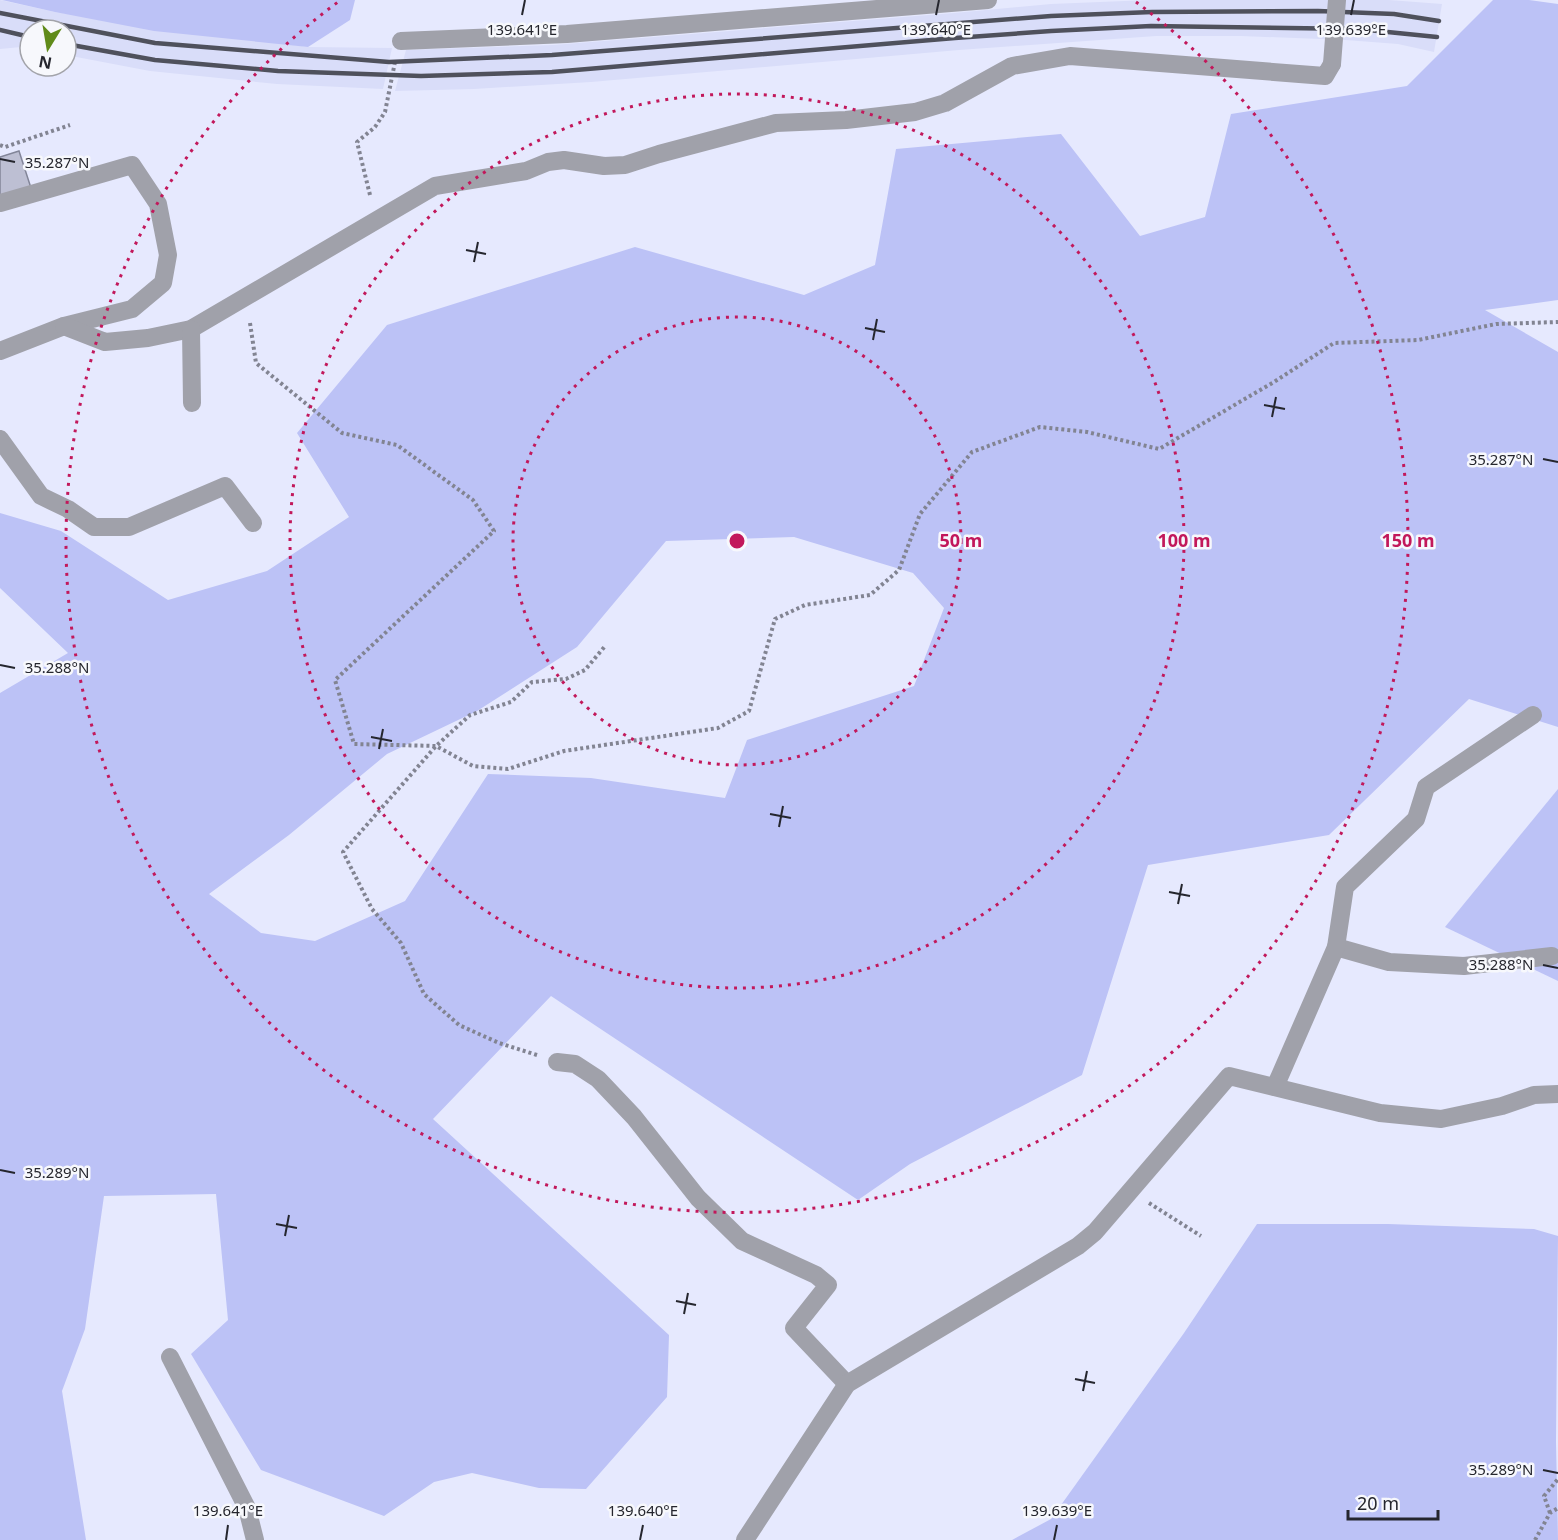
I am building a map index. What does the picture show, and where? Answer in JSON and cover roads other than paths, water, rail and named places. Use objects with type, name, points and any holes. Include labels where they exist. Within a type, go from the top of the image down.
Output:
[{"type":"street","points":[[401,41],[567,34],[988,0]]},
{"type":"street","points":[[64,327],[105,342],[148,338],[191,329],[435,186],[526,171],[548,162],[564,160],[604,166],[626,165],[776,123],[846,120],[915,112],[945,103],[1012,66],[1070,56],[1325,76],[1332,64],[1337,0]]},
{"type":"street","points":[[0,203],[132,165],[158,204],[168,255],[163,283],[132,309],[64,327],[0,351]]},
{"type":"street","points":[[191,329],[192,403]]},
{"type":"street","points":[[0,439],[41,496],[68,509],[94,527],[129,526],[225,486],[253,523]]},
{"type":"street","points":[[1275,1087],[1336,947],[1345,887],[1416,819],[1426,787],[1533,715]]},
{"type":"street","points":[[1336,947],[1389,962],[1464,966],[1552,956]]},
{"type":"street","points":[[557,1062],[575,1064],[598,1079],[633,1117],[698,1198],[742,1240],[816,1275],[828,1285],[794,1328],[847,1384]]},
{"type":"street","points":[[746,1540],[847,1384],[1078,1246],[1095,1232],[1229,1076],[1380,1113],[1441,1119],[1502,1106],[1534,1095],[1558,1095]]},
{"type":"street","points":[[171,1357],[247,1508],[255,1540]]},
{"type":"railway","points":[[0,13],[155,43],[389,62],[552,55],[1051,16],[1152,12],[1318,11],[1394,14],[1439,21]]},
{"type":"railway","points":[[78,46],[155,60],[278,71],[421,76],[552,72],[955,38],[1151,26],[1358,29],[1437,37]]},
{"type":"railway","points":[[0,30],[18,34]]}]
